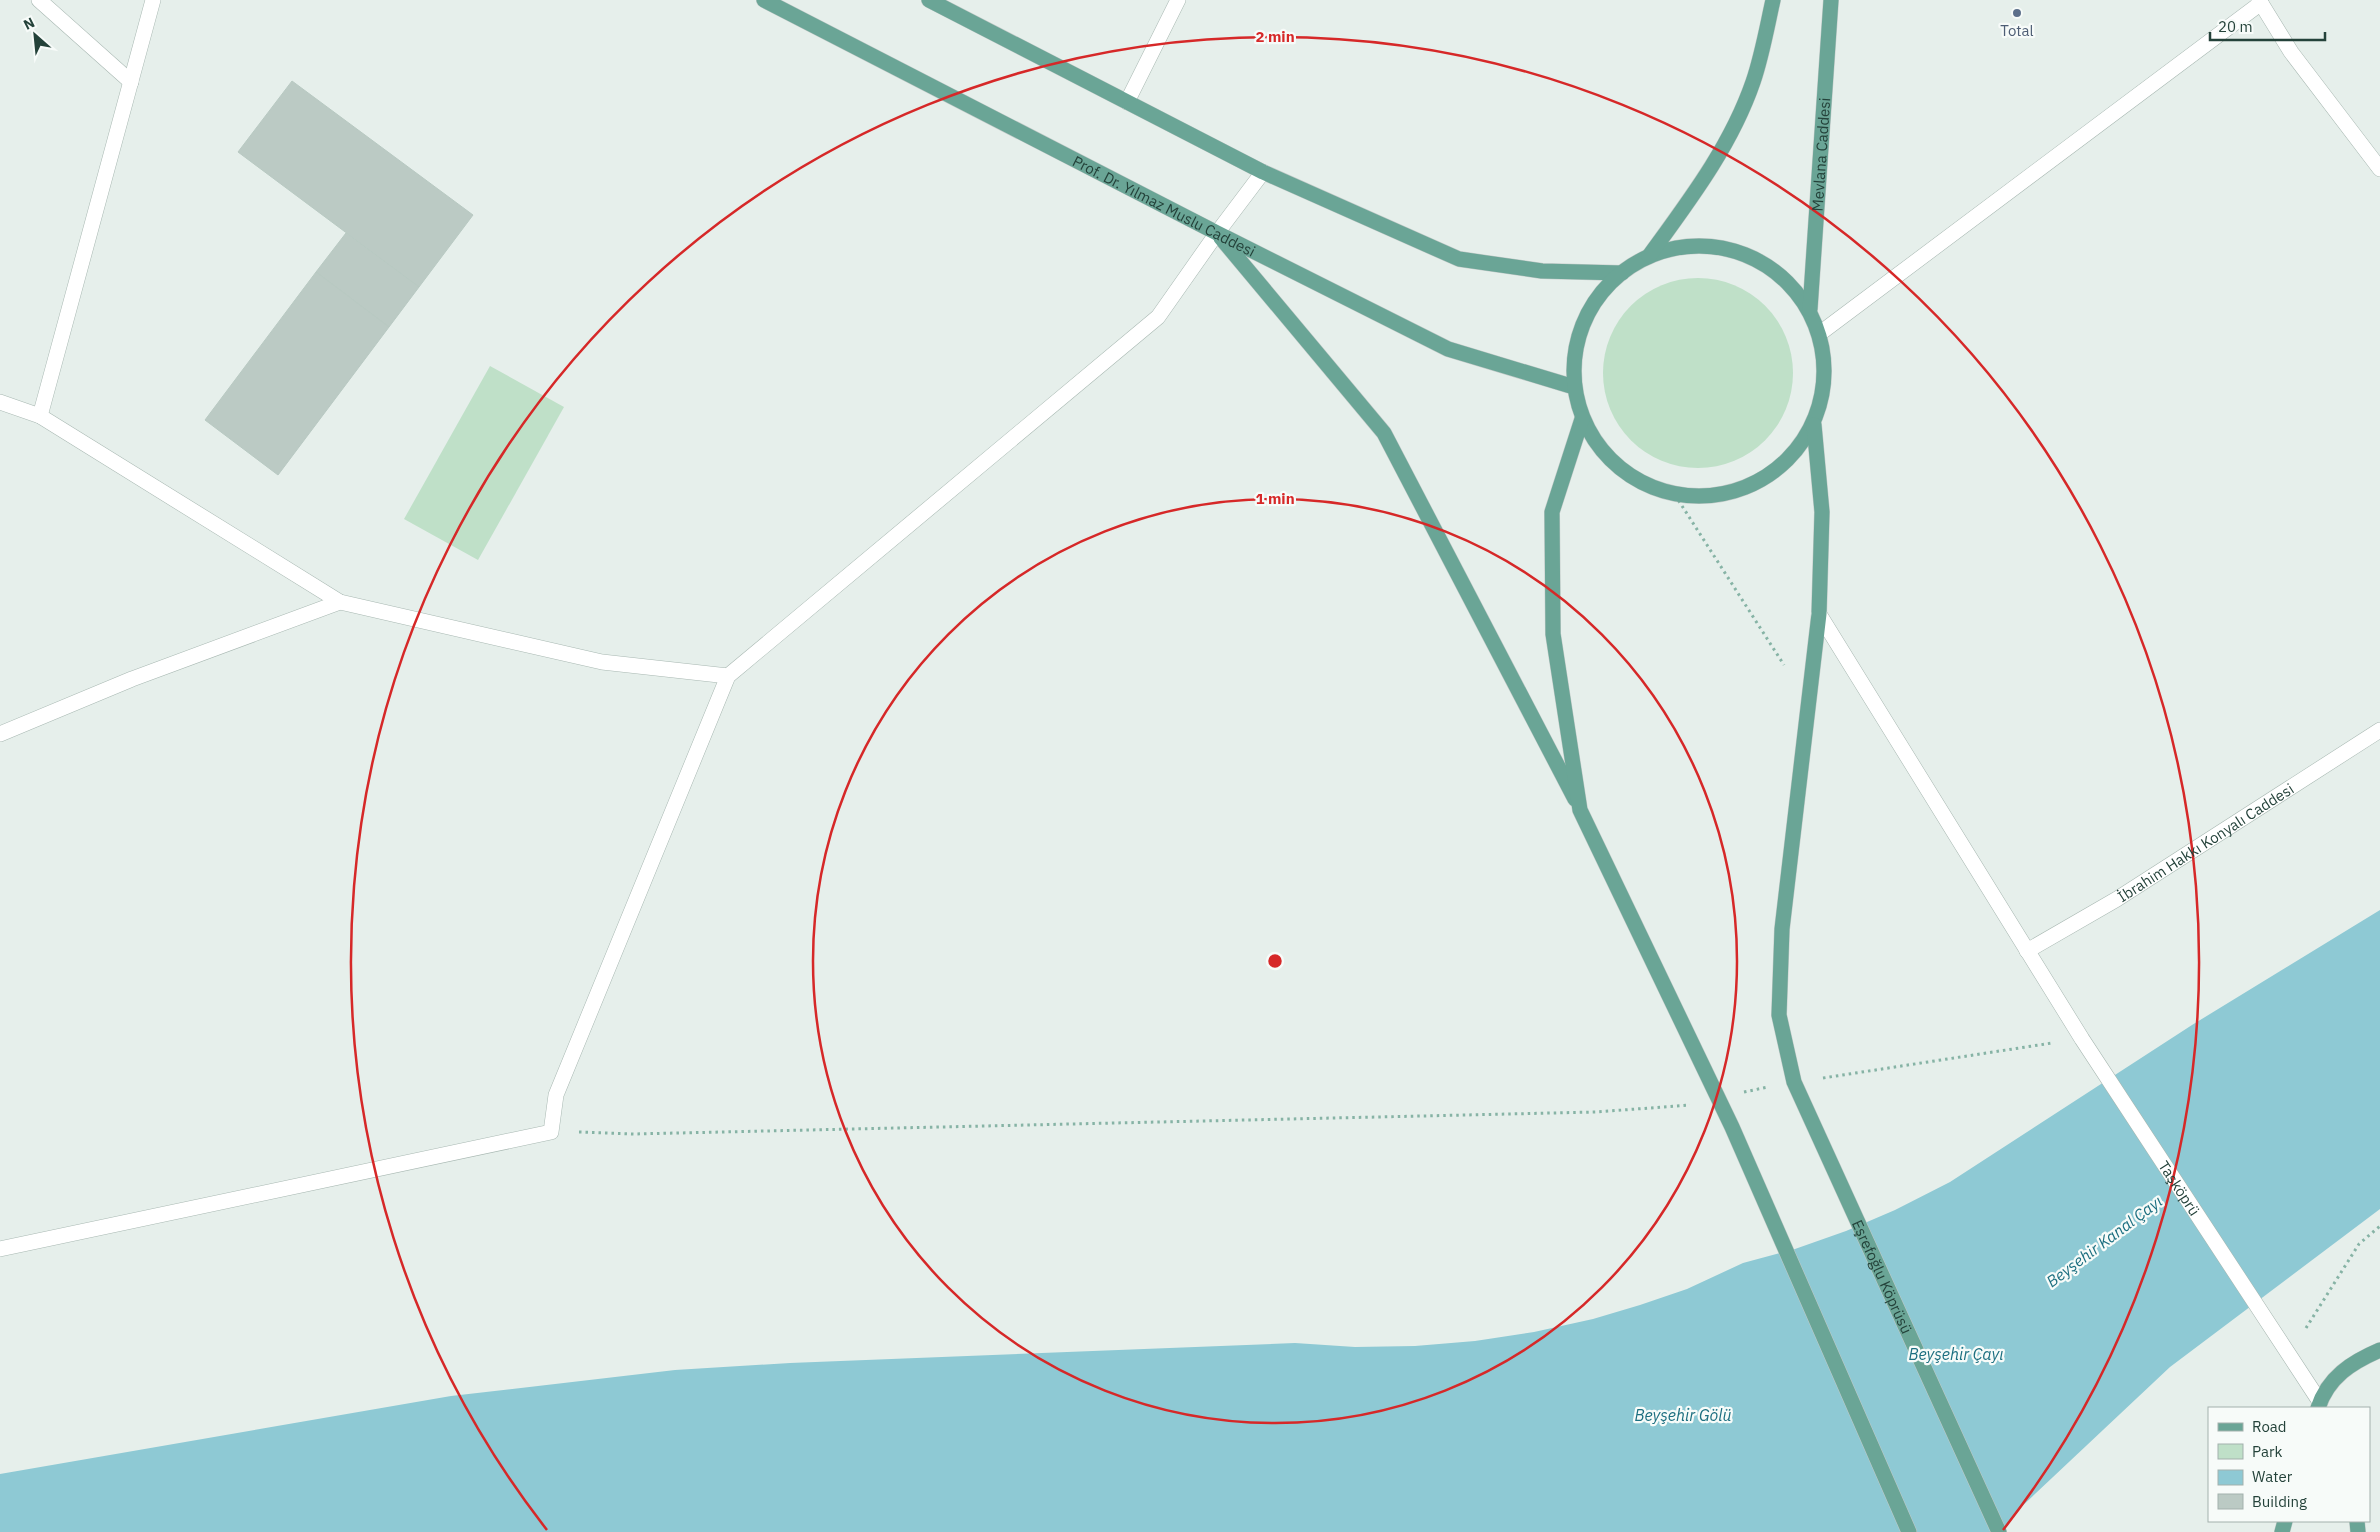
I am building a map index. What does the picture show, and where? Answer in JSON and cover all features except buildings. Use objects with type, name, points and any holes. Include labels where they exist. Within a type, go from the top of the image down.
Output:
[{"type":"main road","name":"Prof. Dr. Yılmaz Muslu Caddesi","points":[[764,0],[1217,233],[1448,349],[1574,387]]},
{"type":"main road","points":[[929,0],[1263,172],[1459,259],[1542,271],[1622,272]]},
{"type":"main road","points":[[1649,256],[1704,180],[1733,126],[1753,82],[1773,0]]},
{"type":"main road","name":"Mevlana Caddesi","points":[[1810,309],[1831,0]]},
{"type":"main road","points":[[1217,233],[1384,433],[1580,810],[1718,1097],[1908,1532]]},
{"type":"main road","points":[[1685,246],[1722,247],[1757,259],[1787,280],[1810,309],[1823,347],[1825,386],[1814,425],[1790,459],[1756,484],[1716,496],[1675,495],[1636,481],[1603,454],[1582,419],[1574,387],[1574,354],[1583,324],[1599,296],[1622,272],[1649,256],[1685,246]]},
{"type":"main road","points":[[1580,810],[1552,634],[1552,512],[1582,419]]},
{"type":"main road","name":"Eşrefoğlu Köprüsü","points":[[1814,425],[1822,512],[1819,614],[1782,929],[1779,1015],[1794,1082],[1999,1532]]},
{"type":"main road","points":[[2320,1406],[2332,1380],[2350,1364],[2380,1350]]},
{"type":"street","points":[[39,0],[131,82]]},
{"type":"street","points":[[40,416],[153,0]]},
{"type":"street","points":[[1127,102],[1178,0]]},
{"type":"street","points":[[1819,334],[2260,2],[2291,52],[2380,169]]},
{"type":"street","points":[[0,1249],[551,1132],[556,1095],[728,676],[1158,317],[1263,172]]},
{"type":"street","points":[[0,402],[40,416],[340,602],[602,662],[728,676]]},
{"type":"street","points":[[0,734],[132,679],[340,602]]},
{"type":"street","name":"Taşköprü","points":[[1819,614],[2082,1039],[2277,1334],[2320,1406]]},
{"type":"street","name":"İbrahim Hakkı Konyalı Caddesi","points":[[2027,951],[2117,899],[2380,730]]},
{"type":"path","points":[[1675,495],[1809,702]]},
{"type":"path","points":[[551,1132],[634,1134],[1596,1112],[1684,1107],[1718,1097],[1794,1082],[2082,1039]]},
{"type":"path","points":[[2289,1354],[2360,1244],[2380,1226]]},
{"type":"green space","points":[[1698,278],[1716,280],[1734,286],[1751,294],[1765,306],[1777,320],[1785,337],[1791,355],[1793,373],[1791,391],[1785,409],[1777,426],[1765,440],[1751,452],[1734,460],[1716,466],[1698,468],[1680,466],[1662,460],[1645,452],[1631,440],[1619,426],[1611,409],[1605,391],[1603,373],[1605,355],[1611,337],[1619,320],[1631,306],[1645,294],[1662,286],[1680,280]]},
{"type":"green space","points":[[490,366],[564,407],[478,560],[404,519]]},
{"type":"water","name":"Beyşehir Gölü","points":[[2380,910],[2380,1209],[2170,1367],[2019,1509],[2001,1532],[0,1532],[0,1474],[451,1396],[675,1370],[790,1363],[1295,1343],[1355,1347],[1415,1346],[1475,1341],[1534,1332],[1593,1319],[1687,1289],[1743,1263],[1795,1249],[1846,1231],[1895,1210],[1950,1182],[2192,1025]]},
{"type":"place","name":"Total","points":[[2017,13]]},
{"type":"water label","name":"Beyşehir Kanal Çayı","points":[[2104,1241]]},
{"type":"water label","name":"Beyşehir Çayı","points":[[1956,1354]]}]
